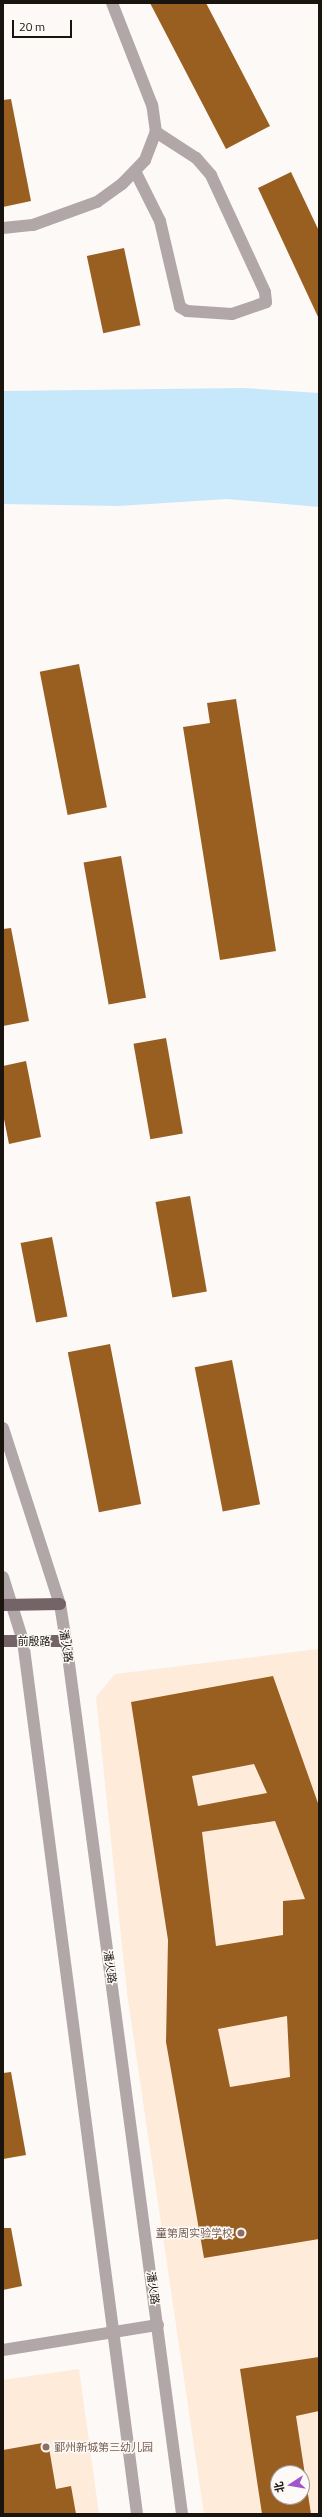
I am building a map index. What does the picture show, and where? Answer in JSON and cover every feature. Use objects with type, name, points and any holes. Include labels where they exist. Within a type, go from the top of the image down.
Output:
[{"type":"main road","points":[[7,1605],[60,1604]]},
{"type":"main road","name":"前殷路","points":[[3,1641],[66,1641]]},
{"type":"street","points":[[3,228],[39,223],[97,202],[135,171],[145,160],[156,132],[152,105],[142,72],[112,3]]},
{"type":"street","points":[[135,171],[160,221],[180,307],[187,311],[232,314],[266,302],[265,292],[211,175],[196,158],[156,132]]},
{"type":"street","name":"潘火路","points":[[3,1428],[60,1604],[158,2325],[182,2514]]},
{"type":"street","points":[[3,1578],[7,1605],[23,1641],[138,2514]]},
{"type":"street","points":[[3,2350],[158,2325]]},
{"type":"shaded area","name":"童第周实验学校","points":[[319,1649],[319,2514],[204,2514],[127,1993],[96,1697],[115,1674]]},
{"type":"shaded area","name":"鄞州新城第三幼儿园","points":[[79,2369],[99,2514],[3,2514],[3,2380]]},
{"type":"water","points":[[243,388],[319,393],[319,507],[227,499],[118,506],[3,504],[3,391]]},
{"type":"building","points":[[150,3],[206,3],[270,126],[226,149]]},
{"type":"building","points":[[11,99],[31,201],[3,207],[3,100]]},
{"type":"building","points":[[291,172],[319,231],[319,319],[258,188]]},
{"type":"building","points":[[124,248],[140,325],[103,333],[87,256]]},
{"type":"building","points":[[79,664],[107,807],[68,815],[40,672]]},
{"type":"building","points":[[236,699],[276,951],[220,960],[183,727],[210,723],[207,703]]},
{"type":"building","points":[[121,856],[146,998],[109,1004],[84,863]]},
{"type":"building","points":[[11,928],[29,1021],[3,1026],[3,929]]},
{"type":"building","points":[[166,1038],[183,1134],[150,1139],[134,1044]]},
{"type":"building","points":[[26,1061],[41,1137],[9,1144],[3,1114],[3,1066]]},
{"type":"building","points":[[190,1196],[207,1292],[172,1298],[156,1202]]},
{"type":"building","points":[[52,1237],[67,1317],[36,1323],[21,1243]]},
{"type":"building","points":[[110,1344],[141,1504],[99,1512],[68,1352]]},
{"type":"building","points":[[232,1360],[260,1504],[223,1512],[195,1367]]},
{"type":"building","points":[[273,1676],[319,1806],[319,2239],[204,2258],[166,2042],[168,1940],[131,1702]],"holes":[[[254,1764],[267,1793],[198,1806],[192,1776]],[[275,1821],[305,1899],[283,1901],[283,1935],[216,1946],[202,1832]],[[287,2016],[290,2077],[230,2087],[218,2029]]]},
{"type":"building","points":[[11,2072],[26,2155],[3,2159],[3,2073]]},
{"type":"building","points":[[3,2228],[11,2228],[22,2286],[3,2290]]},
{"type":"building","points":[[319,2357],[319,2411],[296,2416],[304,2465],[270,2465],[270,2505],[310,2505],[311,2514],[262,2514],[240,2369]]},
{"type":"building","points":[[48,2442],[56,2489],[71,2486],[76,2514],[3,2514],[3,2450]]},
{"type":"place","name":"童第周实验学校","points":[[241,2233]]},
{"type":"place","name":"鄞州新城第三幼儿园","points":[[46,2447]]}]
